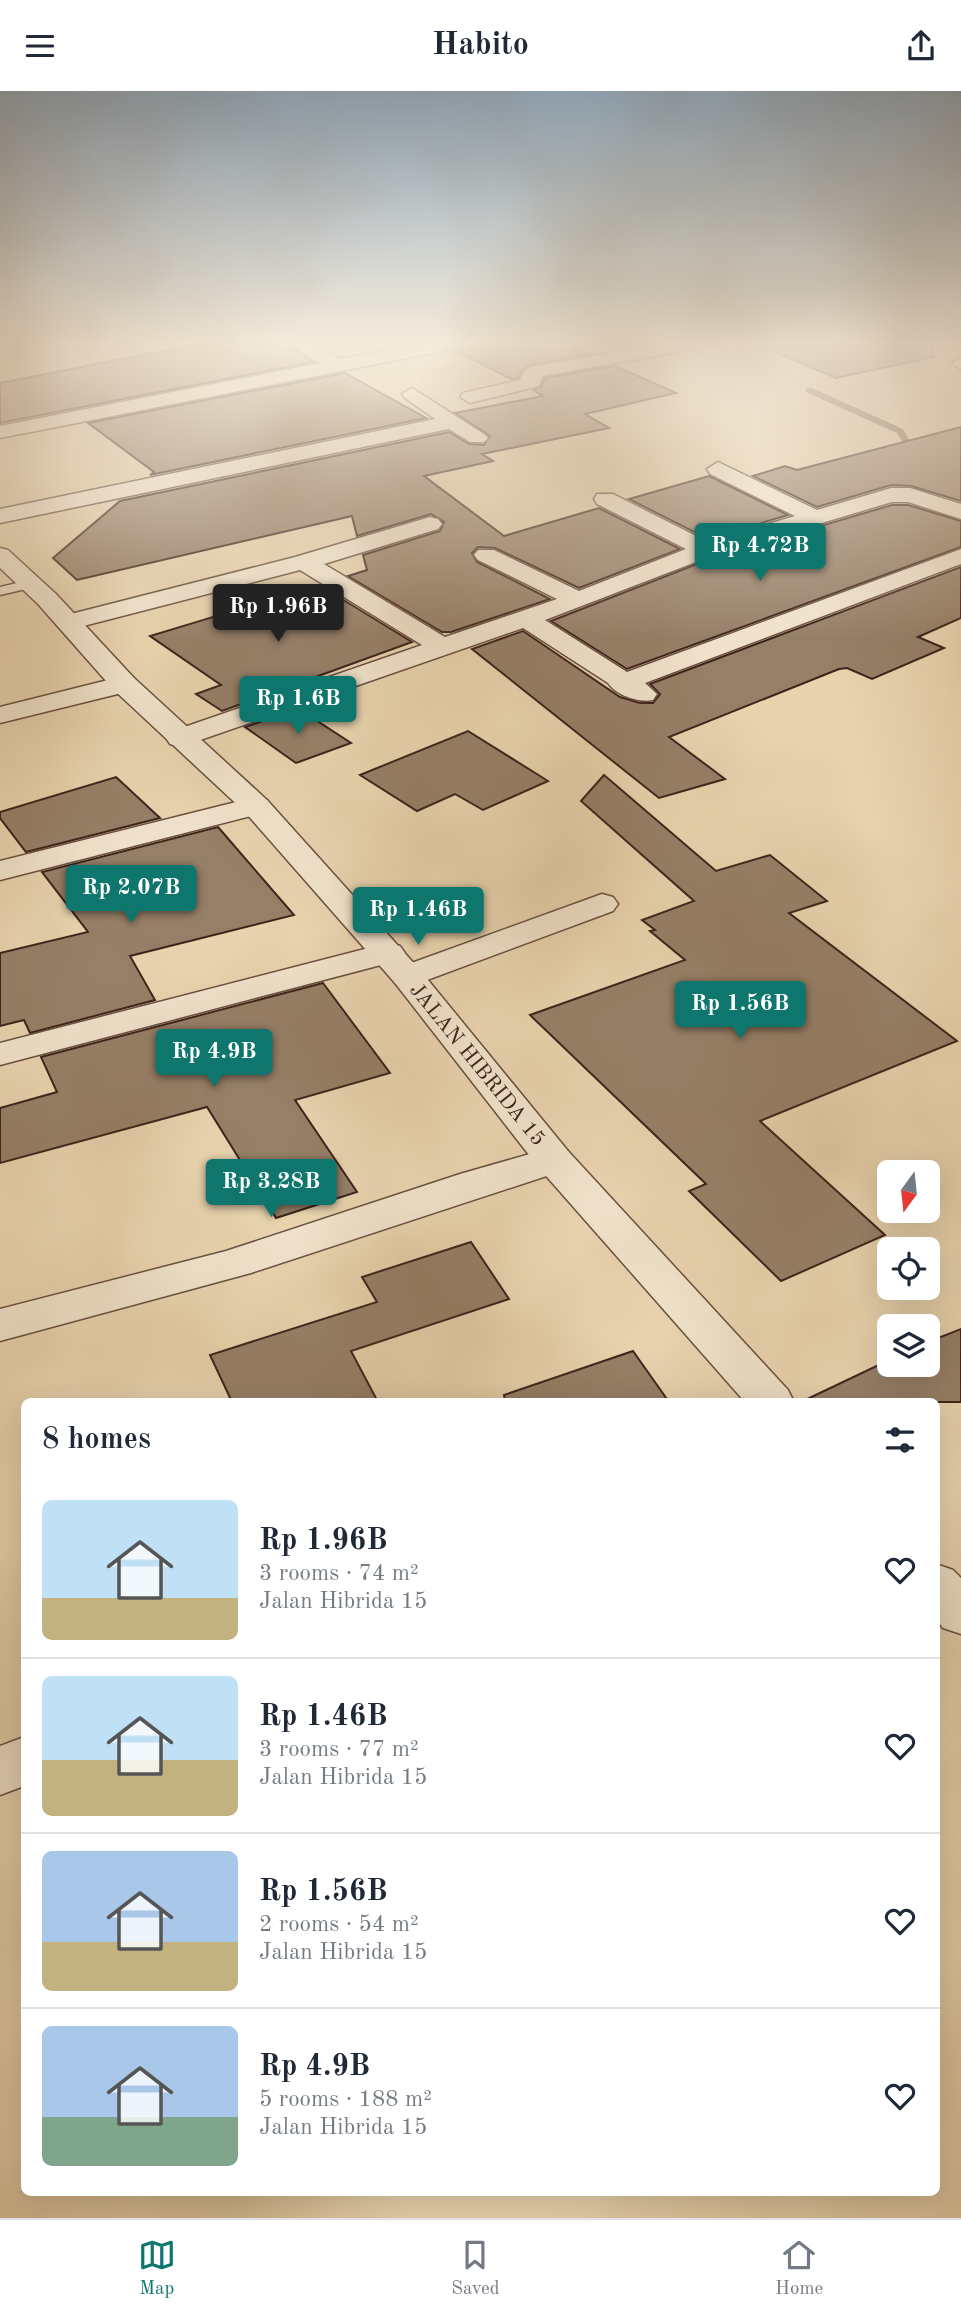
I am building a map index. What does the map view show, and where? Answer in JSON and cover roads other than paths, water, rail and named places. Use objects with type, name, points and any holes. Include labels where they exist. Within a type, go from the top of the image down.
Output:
[{"type":"street","points":[[0,516],[368,439]]},
{"type":"street","points":[[718,469],[816,518]]},
{"type":"street","points":[[180,738],[578,600],[706,550],[816,518],[904,493],[961,512]]},
{"type":"street","points":[[605,499],[706,550]]},
{"type":"street","points":[[68,622],[304,562],[430,524]]},
{"type":"street","name":"JALAN HIBRIDA 15","points":[[0,555],[15,588],[68,622],[124,684],[256,806],[397,965],[554,1160],[768,1398]]},
{"type":"street","points":[[486,555],[578,600]]},
{"type":"street","points":[[621,683],[961,556]]},
{"type":"street","points":[[304,562],[441,646]]},
{"type":"street","points":[[525,618],[621,683],[648,697]]},
{"type":"street","points":[[0,715],[124,684]]},
{"type":"street","points":[[0,871],[256,806]]},
{"type":"street","points":[[0,1054],[397,965],[602,904]]},
{"type":"street","points":[[0,1325],[65,1304],[236,1264],[492,1176],[554,1160]]},
{"type":"street","points":[[0,1771],[21,1762]]},
{"type":"waterway","points":[[905,439],[921,453]]}]
